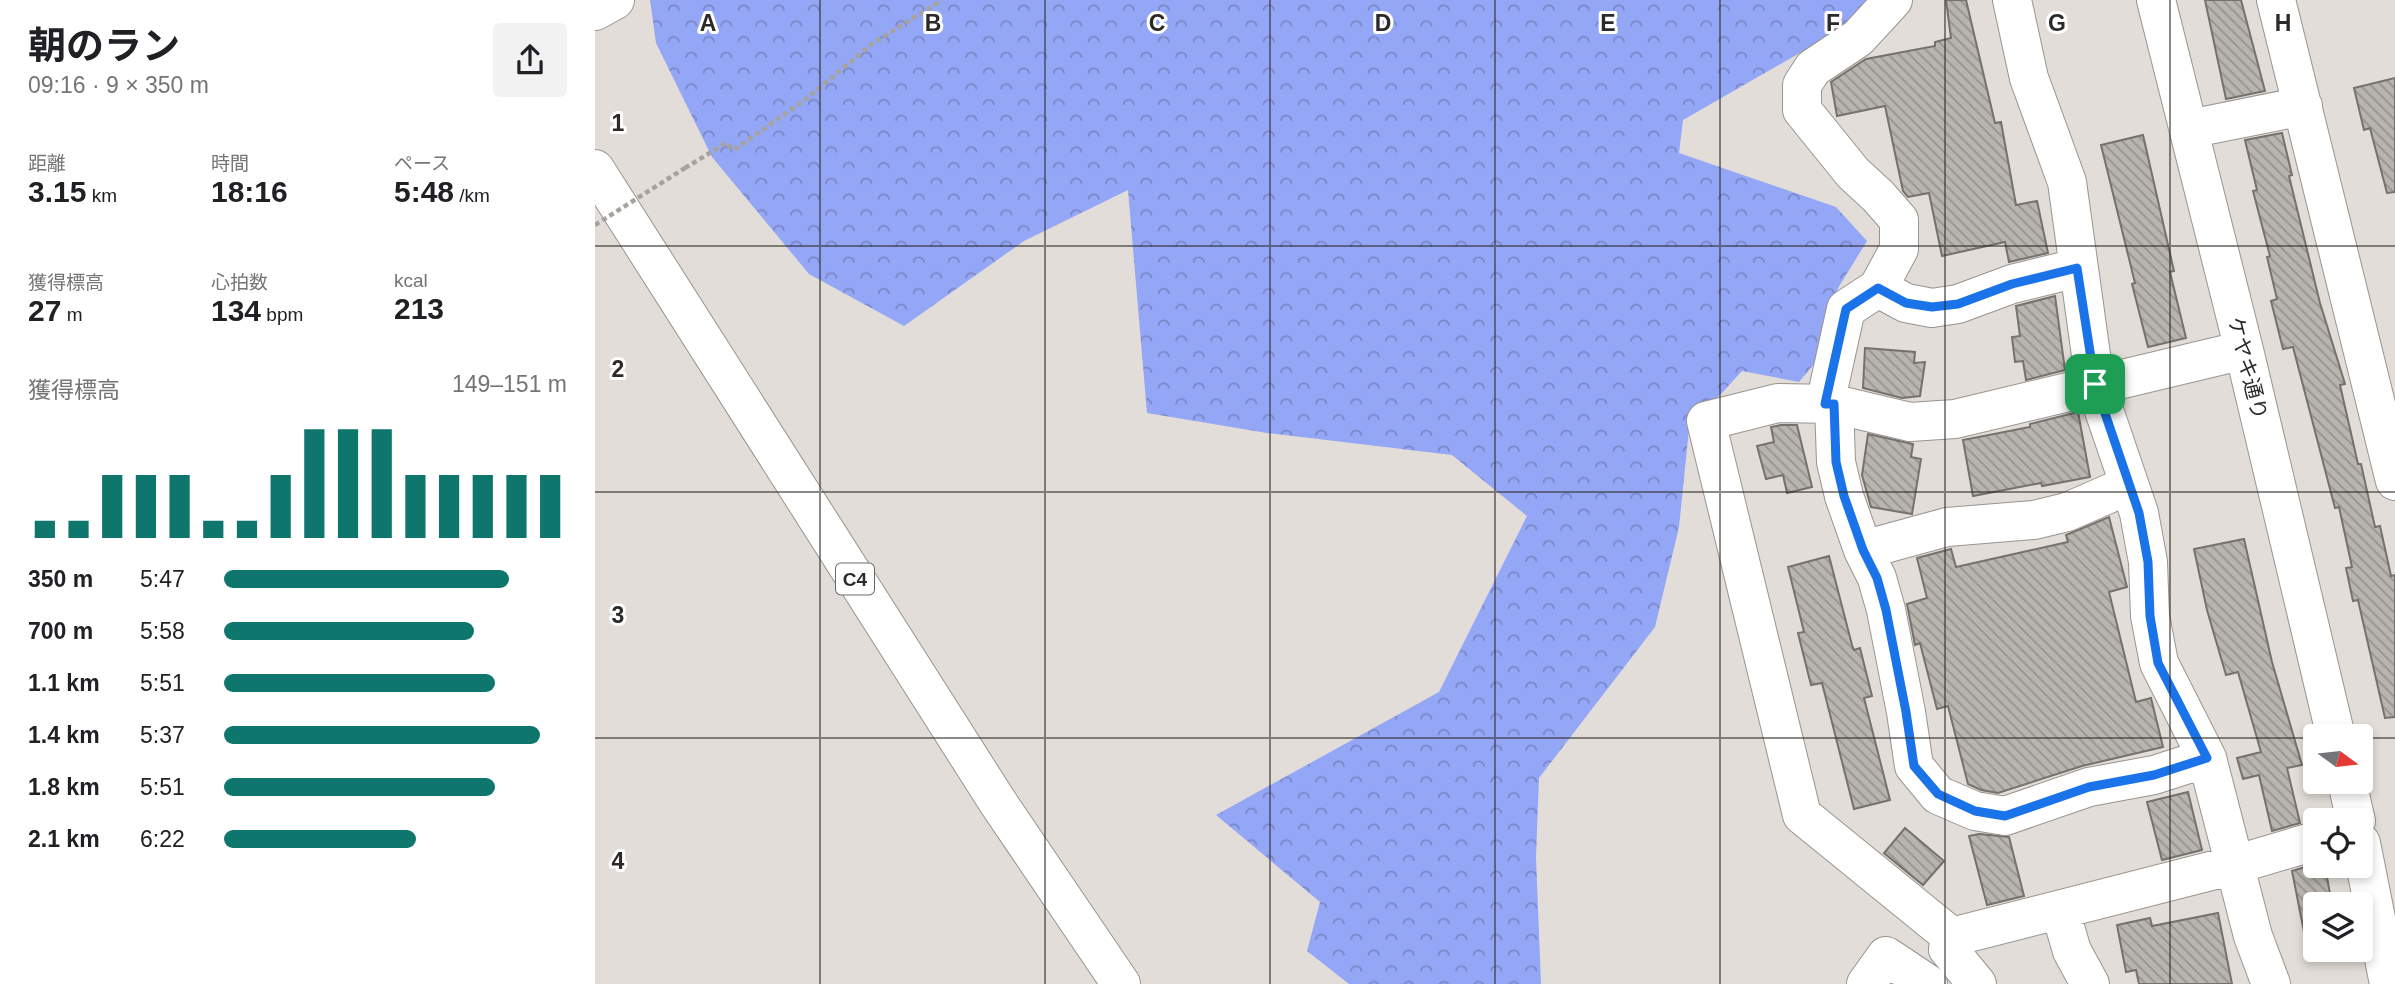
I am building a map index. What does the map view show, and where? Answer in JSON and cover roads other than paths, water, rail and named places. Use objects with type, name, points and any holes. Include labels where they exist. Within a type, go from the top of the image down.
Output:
[{"type":"main road","points":[[595,11],[615,0]]},
{"type":"main road","points":[[1893,0],[1858,37],[1813,68],[1802,85],[1802,110],[1853,173],[1899,220],[1899,250],[1878,288],[1846,309],[1830,404],[1836,462],[1844,496],[1863,550],[1877,578],[1886,610],[1914,766],[1938,794],[1975,811],[2005,816],[2089,787],[2154,775],[2207,758]]},
{"type":"main road","points":[[2012,0],[2029,78],[2067,182],[2095,384],[2139,513],[2148,562],[2150,616],[2158,663],[2207,758],[2253,936],[2271,984]]},
{"type":"main road","name":"ケヤキ通り","points":[[2156,0],[2244,350],[2333,724]]},
{"type":"main road","points":[[2276,0],[2395,481]]},
{"type":"main road","points":[[2189,129],[2302,106]]},
{"type":"main road","name":"C4","points":[[595,169],[997,801],[1121,984]]},
{"type":"main road","points":[[1878,288],[1906,303],[1932,307],[1958,304],[2012,284],[2077,268]]},
{"type":"main road","points":[[1952,937],[1802,815],[1706,421],[1778,402],[1830,404],[1910,422],[1955,419],[2244,350]]},
{"type":"main road","points":[[1863,550],[1947,527],[2034,520],[2067,512],[2129,485]]},
{"type":"main road","points":[[1866,984],[1886,956],[1924,981],[1952,937],[2234,865],[2303,845]]},
{"type":"main road","points":[[2368,878],[2389,984]]},
{"type":"main road","points":[[2060,910],[2072,951],[2090,984]]},
{"type":"main road","points":[[1952,937],[1948,949],[1977,984]]}]
